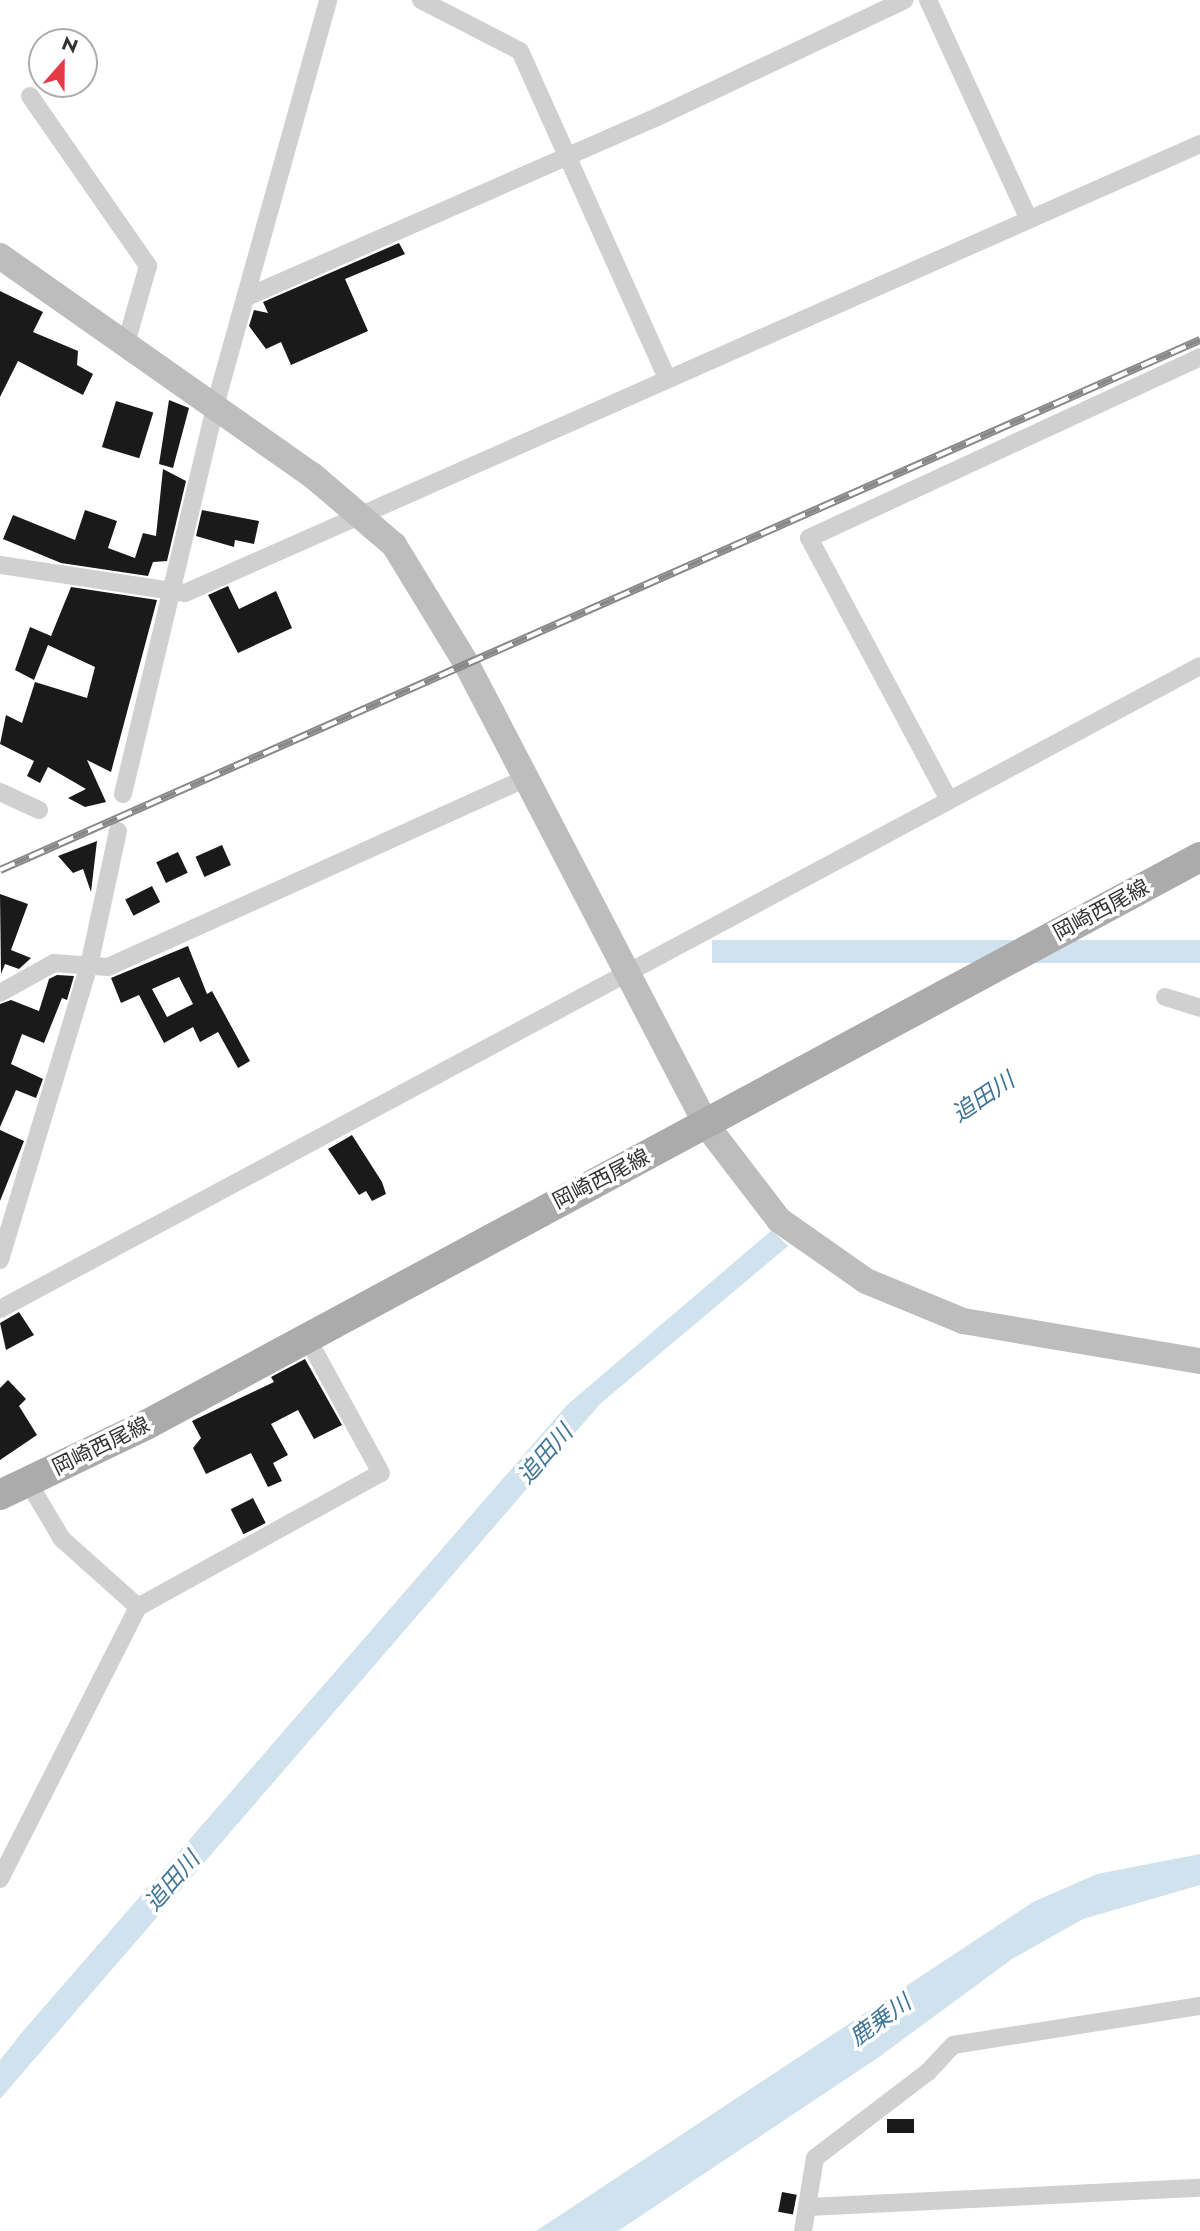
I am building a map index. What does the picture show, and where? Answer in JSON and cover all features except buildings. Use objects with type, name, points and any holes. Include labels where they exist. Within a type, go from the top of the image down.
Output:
[{"type":"main road","name":"岡崎西尾線","points":[[0,1495],[307,1338],[505,1228],[706,1126],[1200,857]]},
{"type":"street","points":[[123,794],[217,409],[328,0]]},
{"type":"street","points":[[421,0],[520,51],[667,378]]},
{"type":"street","points":[[247,296],[905,0]]},
{"type":"street","points":[[928,0],[1028,217]]},
{"type":"street","points":[[31,98],[148,265],[126,343]]},
{"type":"street","points":[[0,565],[172,595],[360,515],[1028,217],[1200,144]]},
{"type":"street","points":[[0,256],[217,409],[360,515],[394,545],[425,589],[706,1126],[779,1220],[807,1243],[866,1282],[963,1321],[1200,1361]]},
{"type":"street","points":[[949,800],[809,538],[1200,357]]},
{"type":"street","points":[[0,1309],[1200,666]]},
{"type":"street","points":[[0,993],[54,963],[89,966],[116,964],[524,779]]},
{"type":"street","points":[[0,792],[39,810]]},
{"type":"street","points":[[0,1260],[89,966],[118,831]]},
{"type":"street","points":[[1165,997],[1200,1008]]},
{"type":"street","points":[[0,1879],[138,1607],[381,1474],[307,1338]]},
{"type":"street","points":[[28,1482],[62,1539],[138,1607]]},
{"type":"street","points":[[803,2231],[816,2158],[928,2072],[953,2045],[1200,2006]]},
{"type":"street","points":[[808,2207],[1200,2188]]},
{"type":"water","points":[[712,940],[1200,940],[1200,963],[712,963]]},
{"type":"water","name":"追田川","points":[[772,1230],[788,1246],[600,1404],[0,2099],[0,2060],[24,2030],[567,1405]]},
{"type":"water","name":"鹿乗川","points":[[1200,1854],[1200,1885],[1083,1919],[1012,1959],[879,2057],[618,2231],[536,2231],[1033,1902],[1097,1874]]},
{"type":"railway","points":[[0,870],[1200,340]]}]
